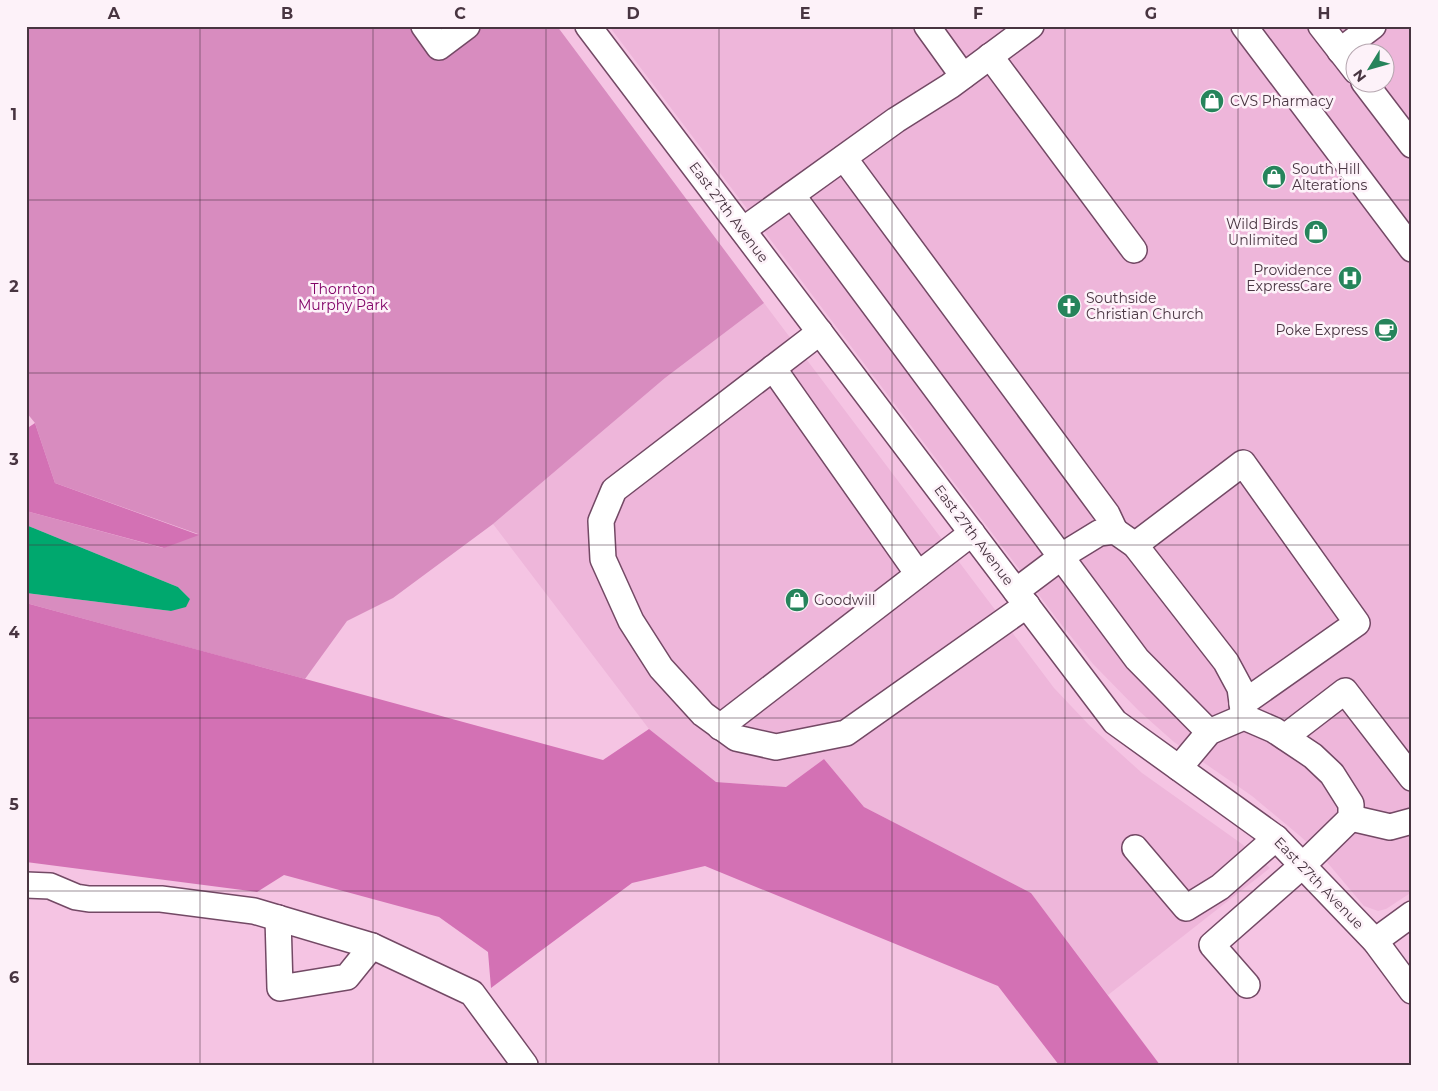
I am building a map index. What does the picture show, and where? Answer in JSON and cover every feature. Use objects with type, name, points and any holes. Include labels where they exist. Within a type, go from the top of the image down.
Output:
[{"type":"street","points":[[424,26],[439,47],[467,26]]},
{"type":"street","name":"East 27th Avenue","points":[[588,26],[1115,722],[1276,838],[1375,941],[1412,991]]},
{"type":"street","points":[[927,26],[963,76]]},
{"type":"street","points":[[1244,26],[1412,249]]},
{"type":"street","points":[[1321,26],[1346,58]]},
{"type":"street","points":[[1340,51],[1373,26]]},
{"type":"street","points":[[743,230],[896,120],[963,76],[1024,28]]},
{"type":"street","points":[[990,56],[1134,250]]},
{"type":"street","points":[[1372,92],[1412,145]]},
{"type":"street","points":[[844,158],[1107,514],[1115,531],[1135,545],[1226,662],[1240,688],[1243,710],[1312,756],[1332,774],[1351,804],[1350,818],[1302,865],[1212,945],[1246,985]]},
{"type":"street","points":[[792,196],[1137,659],[1209,732]]},
{"type":"street","points":[[820,332],[614,490],[601,520],[603,558],[631,621],[661,668],[703,714],[736,738],[776,746],[846,733],[1021,598],[1062,557],[1100,534],[1115,531]]},
{"type":"street","points":[[773,368],[918,574]]},
{"type":"street","points":[[1135,545],[1243,464],[1357,623],[1243,710],[1209,732],[1179,768]]},
{"type":"street","points":[[720,727],[972,533]]},
{"type":"street","points":[[1285,737],[1345,691],[1412,778]]},
{"type":"street","points":[[1350,818],[1390,827],[1412,821]]},
{"type":"street","points":[[1135,848],[1186,908],[1220,887],[1276,838]]},
{"type":"street","points":[[26,885],[50,886],[76,897],[89,899],[161,899],[254,911],[372,946],[472,993],[525,1065]]},
{"type":"street","points":[[1375,941],[1412,914]]},
{"type":"street","points":[[278,918],[280,988],[348,977],[372,946]]},
{"type":"shaded area","points":[[609,26],[1412,26],[1412,892],[1386,909],[1378,911],[1364,906],[1321,855],[1300,836],[1252,796],[1174,742],[1139,711],[1093,664]]},
{"type":"shaded area","points":[[764,303],[1054,688],[1090,726],[1142,773],[1242,844],[1270,868],[1108,995],[1031,893],[864,807],[824,759],[786,787],[716,782],[649,729],[493,524],[665,378]]},
{"type":"shaded area","points":[[35,423],[55,483],[199,535],[164,548],[26,511],[26,429]]},
{"type":"shaded area","points":[[26,525],[178,587],[190,599],[186,607],[171,611],[26,593]]},
{"type":"shaded area","points":[[26,603],[603,760],[649,729],[716,782],[786,787],[824,759],[864,807],[1031,893],[1160,1065],[1059,1065],[998,986],[705,866],[632,883],[491,988],[488,952],[439,917],[284,875],[257,892],[26,862]]},
{"type":"green space","name":"Thornton Murphy Park","points":[[26,26],[557,26],[764,303],[665,378],[493,524],[393,598],[347,621],[305,679],[26,603],[26,593],[171,611],[190,599],[178,587],[26,525],[26,511],[163,548],[198,534],[55,483],[35,423],[26,412]]},
{"type":"place","name":"CVS Pharmacy","points":[[1212,101]]},
{"type":"place","name":"South Hill Alterations","points":[[1274,177]]},
{"type":"place","name":"Wild Birds Unlimited","points":[[1316,232]]},
{"type":"place","name":"Providence ExpressCare","points":[[1350,278]]},
{"type":"place","name":"Southside Christian Church","points":[[1069,306]]},
{"type":"place","name":"Poke Express","points":[[1386,330]]},
{"type":"place","name":"Goodwill","points":[[797,600]]}]
